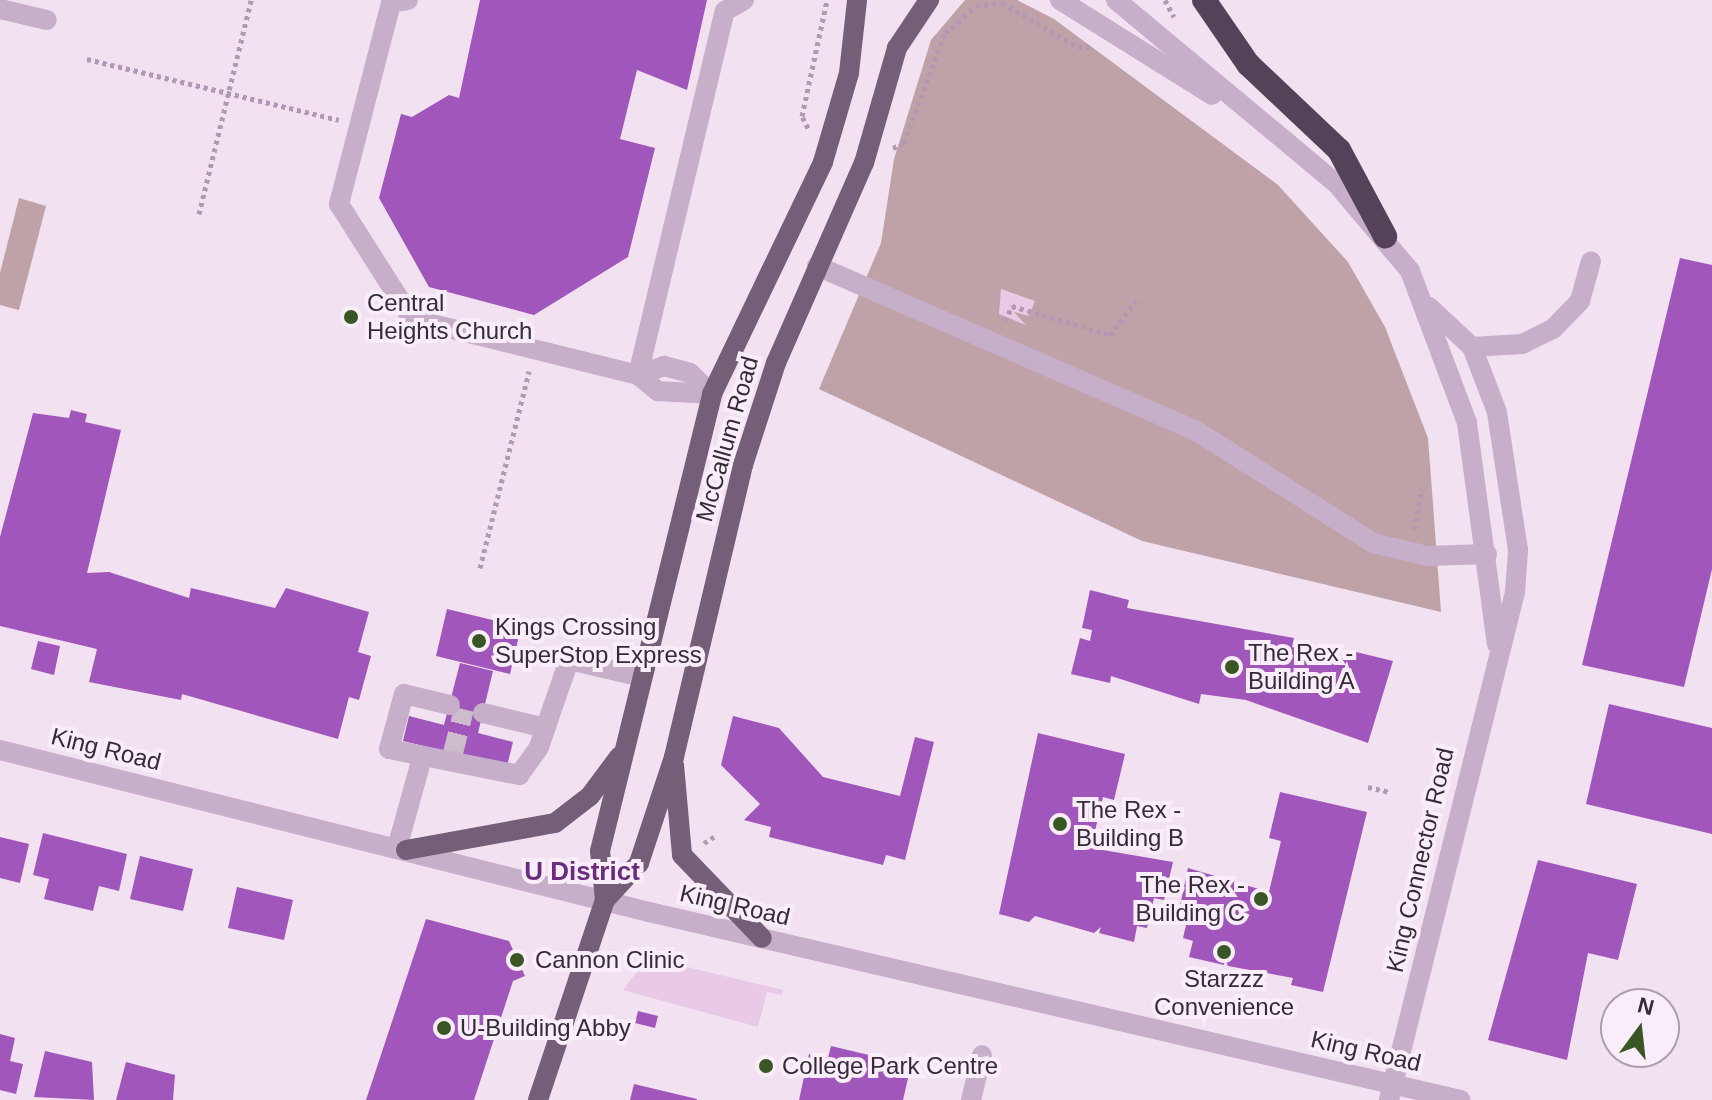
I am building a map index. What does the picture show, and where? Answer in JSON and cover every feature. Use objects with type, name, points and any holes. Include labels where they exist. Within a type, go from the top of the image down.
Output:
[{"type":"highway","points":[[1204,0],[1237,53],[1339,150],[1385,236]]},
{"type":"main road","name":"McCallum Road","points":[[605,900],[600,851],[712,394],[823,162],[849,73],[857,0]]},
{"type":"main road","name":"McCallum Road","points":[[538,1100],[605,900],[639,863],[674,757],[743,465],[817,266],[864,163],[897,48],[929,0]]},
{"type":"main road","points":[[401,849],[555,823],[590,796],[624,751]]},
{"type":"main road","points":[[674,757],[682,855],[762,938]]},
{"type":"street","points":[[408,0],[391,3],[339,204],[412,319],[638,375],[658,391],[712,394]]},
{"type":"street","points":[[638,375],[725,11],[744,0]]},
{"type":"street","name":"King Connector Road","points":[[1060,0],[1123,45],[1242,111]]},
{"type":"street","name":"King Connector Road","points":[[1116,0],[1242,111],[1336,183],[1385,236],[1429,307],[1467,423],[1487,554],[1497,648]]},
{"type":"street","points":[[0,9],[47,20]]},
{"type":"street","points":[[1472,347],[1522,344],[1553,329],[1580,301],[1591,261]]},
{"type":"street","points":[[817,266],[1195,430],[1373,543],[1427,556],[1487,554]]},
{"type":"street","name":"King Connector Road","points":[[1391,1092],[1518,550],[1497,412],[1472,347],[1429,307]]},
{"type":"street","points":[[450,705],[404,694],[389,749],[422,758],[452,759],[519,775],[545,728],[569,660],[642,677]]},
{"type":"street","points":[[483,713],[545,728]]},
{"type":"street","name":"King Road","points":[[0,750],[1391,1092],[1461,1100]]},
{"type":"street","points":[[401,849],[422,758]]},
{"type":"street","points":[[971,1100],[982,1055]]},
{"type":"path","points":[[199,214],[251,0]]},
{"type":"path","points":[[802,116],[827,0]]},
{"type":"path","points":[[1165,0],[1171,9]]},
{"type":"path","points":[[904,143],[945,33],[976,6],[1018,9],[1078,47]]},
{"type":"path","points":[[87,59],[359,125]]},
{"type":"path","points":[[1005,321],[1012,306],[1110,335],[1136,301]]},
{"type":"path","points":[[480,568],[534,349]]},
{"type":"path","points":[[1414,529],[1422,489]]},
{"type":"path","points":[[1368,787],[1390,792]]},
{"type":"shaded area","points":[[965,0],[1017,0],[1054,19],[1278,185],[1348,262],[1385,327],[1428,438],[1441,612],[1142,541],[819,389],[881,243],[894,159],[931,40]]},
{"type":"shaded area","points":[[19,198],[46,206],[19,310],[0,305],[0,273]]},
{"type":"shaded area","points":[[1001,289],[1035,301],[1029,316],[1014,312],[1026,325],[999,314]]},
{"type":"shaded area","points":[[666,962],[783,990],[782,995],[767,992],[758,1027],[623,990],[640,968]]},
{"type":"building","name":"Central Heights Church","points":[[480,0],[707,0],[687,90],[637,70],[620,139],[655,148],[628,257],[534,315],[429,287],[379,198],[401,114],[412,117],[449,95],[459,98]]},
{"type":"building","points":[[1680,258],[1712,265],[1712,569],[1684,687],[1582,665]]},
{"type":"building","points":[[71,410],[87,414],[85,422],[121,430],[87,573],[109,572],[189,598],[191,588],[275,608],[286,588],[369,612],[358,652],[371,656],[359,700],[349,697],[338,739],[182,694],[181,700],[89,682],[97,649],[0,626],[0,537],[33,413],[69,418]]},
{"type":"building","name":"The Rex - Building A","points":[[1090,590],[1129,600],[1127,608],[1294,638],[1292,647],[1349,660],[1352,651],[1393,661],[1368,743],[1246,700],[1201,694],[1199,704],[1111,676],[1110,683],[1071,674],[1080,638],[1090,641],[1092,630],[1082,628]]},
{"type":"building","name":"Kings Crossing SuperStop Express","points":[[447,609],[521,627],[510,674],[436,656]]},
{"type":"building","points":[[38,641],[60,646],[54,675],[31,669]]},
{"type":"building","points":[[460,663],[493,671],[478,733],[513,742],[507,766],[403,741],[409,716],[444,725]]},
{"type":"building","points":[[1609,704],[1712,728],[1712,834],[1586,804]]},
{"type":"building","points":[[733,716],[779,728],[823,777],[900,796],[915,737],[934,742],[905,860],[886,855],[883,865],[769,837],[771,827],[744,820],[760,804],[721,765]]},
{"type":"building","name":"The Rex - Building B","points":[[1038,733],[1125,754],[1114,800],[1103,797],[1091,848],[1173,862],[1164,900],[1154,898],[1147,928],[1137,926],[1134,942],[1099,933],[1101,927],[1094,933],[1035,916],[1029,922],[999,914]]},
{"type":"building","name":"The Rex - Building C","points":[[1280,792],[1367,812],[1323,992],[1291,985],[1293,978],[1228,966],[1225,959],[1224,965],[1189,957],[1193,941],[1183,938],[1190,909],[1180,906],[1188,868],[1269,892],[1281,841],[1269,838]]},
{"type":"building","points":[[43,833],[127,854],[119,891],[99,886],[93,911],[44,899],[49,879],[33,875]]},
{"type":"building","points":[[0,837],[29,844],[20,883],[0,878]]},
{"type":"building","points":[[140,856],[193,869],[183,911],[130,899]]},
{"type":"building","points":[[1538,860],[1637,884],[1618,960],[1588,953],[1567,1060],[1488,1040]]},
{"type":"building","points":[[237,887],[293,900],[284,940],[228,928]]},
{"type":"building","name":"U-Building Abby","points":[[426,919],[509,941],[525,976],[513,981],[474,1100],[366,1100]]},
{"type":"building","points":[[638,1011],[658,1016],[655,1028],[635,1023]]},
{"type":"building","points":[[0,1034],[15,1038],[10,1061],[23,1064],[16,1094],[0,1090]]},
{"type":"building","points":[[831,1046],[911,1065],[903,1100],[799,1100],[809,1054],[828,1058]]},
{"type":"building","points":[[45,1051],[92,1062],[94,1100],[34,1097]]},
{"type":"building","points":[[126,1062],[175,1075],[173,1100],[116,1100]]},
{"type":"building","points":[[634,1084],[697,1099],[697,1100],[630,1100]]},
{"type":"tunnel","points":[[453,753],[464,709]]},
{"type":"place","name":"Central Heights Church","points":[[351,317]]},
{"type":"place","name":"Kings Crossing SuperStop Express","points":[[479,641]]},
{"type":"place","name":"The Rex - Building A","points":[[1232,667]]},
{"type":"place","name":"The Rex - Building B","points":[[1060,824]]},
{"type":"place","name":"The Rex - Building C","points":[[1261,899]]},
{"type":"place","name":"Starzzz Convenience","points":[[1224,952]]},
{"type":"place","name":"Cannon Clinic","points":[[517,960]]},
{"type":"place","name":"U-Building Abby","points":[[444,1028]]},
{"type":"place","name":"College Park Centre","points":[[766,1066]]},
{"type":"district","name":"U District","points":[[582,872]]}]
